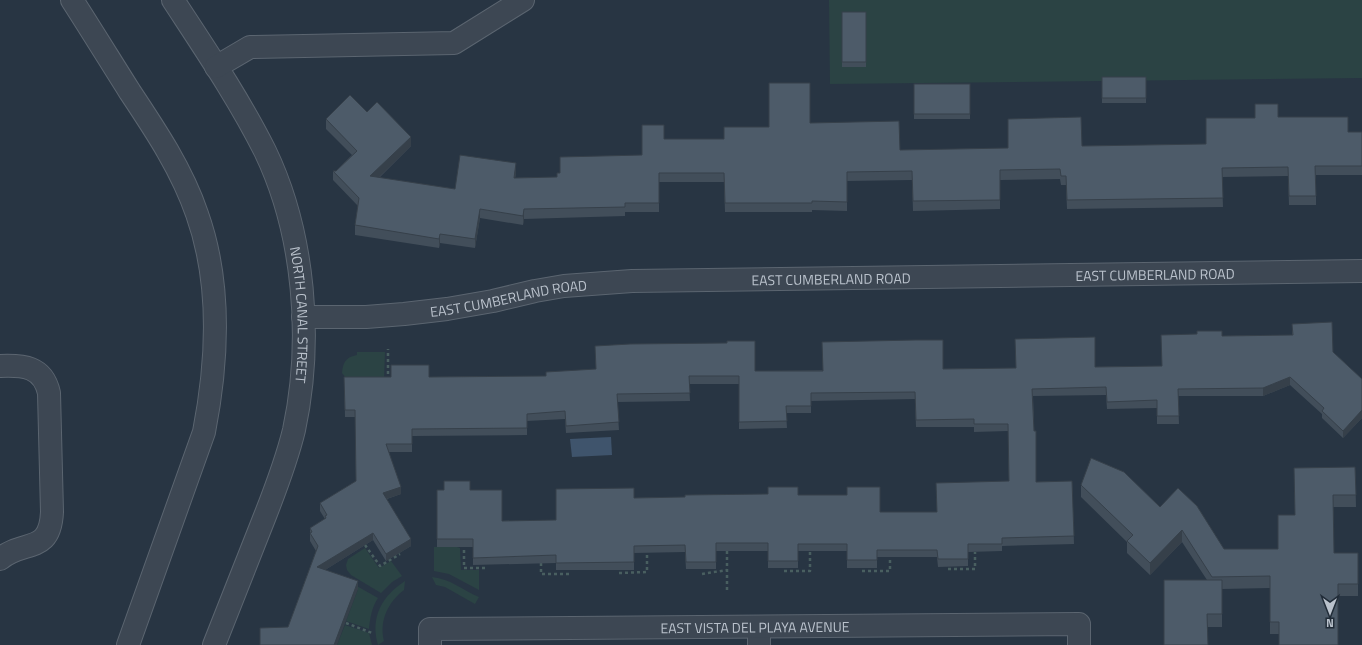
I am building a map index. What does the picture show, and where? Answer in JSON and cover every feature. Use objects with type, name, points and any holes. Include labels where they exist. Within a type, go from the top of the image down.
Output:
[{"type":"street","points":[[72,0],[166,149],[186,187],[198,214],[206,247],[211,271],[215,309],[215,341],[212,381],[204,432],[128,645]]},
{"type":"street","name":"NORTH CANAL STREET","points":[[173,0],[247,117],[266,153],[290,220],[302,290],[303,350],[299,400],[294,431],[287,455],[255,543],[214,645]]},
{"type":"street","points":[[216,67],[250,47],[454,43],[523,0]]},
{"type":"street","name":"EAST CUMBERLAND ROAD","points":[[303,317],[366,317],[404,314],[462,307],[564,286],[632,281],[1362,271]]},
{"type":"street","points":[[0,366],[21,365],[41,375],[47,383],[49,393],[52,512],[50,527],[46,535],[39,542],[31,546],[12,551],[0,559]]},
{"type":"street","name":"EAST VISTA DEL PLAYA AVENUE","points":[[430,637],[1079,635]]},
{"type":"path","points":[[388,349],[388,385]]},
{"type":"path","points":[[464,538],[464,568],[488,568]]},
{"type":"path","points":[[365,545],[380,566],[400,554]]},
{"type":"path","points":[[727,551],[727,593]]},
{"type":"path","points":[[784,571],[810,571],[810,551]]},
{"type":"path","points":[[948,569],[975,569],[975,552]]},
{"type":"path","points":[[619,573],[647,572],[647,553]]},
{"type":"path","points":[[862,571],[890,571],[890,557]]},
{"type":"path","points":[[541,563],[541,574],[572,574]]},
{"type":"path","points":[[702,574],[727,570]]},
{"type":"path","points":[[346,623],[372,633]]},
{"type":"green space","points":[[829,0],[1362,0],[1362,78],[830,84]]},
{"type":"green space","points":[[357,352],[385,352],[384,379],[347,379],[342,373],[343,366],[350,357],[357,355]]},
{"type":"green space","points":[[434,547],[460,548],[461,570],[479,570],[479,590],[449,574],[434,571]]},
{"type":"green space","points":[[365,548],[379,568],[391,561],[402,576],[392,582],[381,593],[351,575],[347,570],[346,565],[348,559]]},
{"type":"green space","points":[[432,577],[451,582],[479,597],[475,604],[445,587],[436,585]]},
{"type":"green space","points":[[405,581],[404,590],[393,600],[386,612],[383,626],[384,641],[378,645],[376,625],[380,608],[390,593]]},
{"type":"green space","points":[[355,585],[378,598],[374,605],[369,629],[346,621],[358,589]]},
{"type":"green space","points":[[345,625],[369,633],[372,645],[337,645]]},
{"type":"water","points":[[611,437],[612,455],[572,457],[570,439]]},
{"type":"building","points":[[842,12],[866,12],[866,62],[842,62]]},
{"type":"building","points":[[1102,77],[1146,77],[1146,98],[1102,98]]},
{"type":"building","points":[[769,83],[810,83],[810,123],[899,121],[900,150],[1008,148],[1008,119],[1081,117],[1082,146],[1206,144],[1206,118],[1255,118],[1255,104],[1278,104],[1278,117],[1348,117],[1348,132],[1362,132],[1362,166],[1315,166],[1316,196],[1289,196],[1288,167],[1222,168],[1223,198],[1067,200],[1066,176],[1061,176],[1060,169],[1000,170],[1000,200],[913,201],[912,171],[847,172],[847,202],[812,201],[812,203],[725,203],[724,173],[659,173],[659,203],[625,203],[625,207],[524,209],[523,216],[480,209],[475,239],[440,234],[439,239],[355,225],[359,198],[333,171],[336,171],[357,151],[326,119],[350,95],[367,112],[377,102],[411,137],[370,176],[455,189],[460,155],[516,163],[514,178],[557,177],[557,173],[560,173],[560,157],[642,155],[642,125],[664,125],[664,139],[724,139],[724,127],[769,127]]},
{"type":"building","points":[[914,84],[970,84],[970,114],[914,114]]},
{"type":"building","points":[[1332,322],[1333,352],[1362,379],[1362,410],[1343,431],[1322,411],[1324,408],[1290,377],[1263,388],[1178,389],[1179,416],[1157,416],[1157,400],[1107,402],[1106,387],[1032,389],[1034,431],[1036,431],[1036,482],[1072,481],[1074,536],[1002,538],[1002,544],[968,544],[968,559],[938,559],[937,550],[877,550],[877,560],[847,560],[847,544],[798,544],[798,561],[768,561],[768,543],[716,543],[716,562],[686,562],[685,545],[634,546],[634,562],[556,563],[556,555],[473,558],[473,539],[437,539],[437,490],[444,490],[444,481],[470,481],[470,490],[502,490],[502,521],[556,520],[556,489],[634,488],[634,498],[685,497],[685,495],[768,494],[768,487],[798,487],[798,495],[847,495],[847,487],[880,487],[880,512],[937,512],[936,483],[1009,481],[1008,424],[974,424],[974,419],[916,420],[915,392],[811,393],[811,406],[786,406],[787,421],[739,422],[739,376],[689,376],[690,393],[617,394],[619,422],[566,426],[565,411],[527,414],[527,428],[412,429],[412,444],[386,444],[401,487],[383,493],[411,539],[386,554],[373,533],[317,567],[358,581],[334,645],[260,645],[260,628],[288,627],[318,546],[310,533],[312,532],[310,528],[326,518],[325,516],[327,515],[320,503],[356,481],[355,410],[345,410],[344,377],[391,377],[391,365],[429,365],[429,377],[546,376],[546,372],[596,369],[595,346],[630,344],[727,343],[727,341],[755,341],[755,371],[823,371],[822,342],[915,340],[943,340],[943,369],[1016,368],[1015,339],[1095,337],[1095,367],[1162,366],[1161,335],[1197,334],[1197,331],[1222,331],[1222,336],[1293,335],[1292,324]]},
{"type":"building","points":[[1091,458],[1124,472],[1160,507],[1178,488],[1197,506],[1224,549],[1278,549],[1278,515],[1295,515],[1294,468],[1355,467],[1356,495],[1333,495],[1334,553],[1358,553],[1358,584],[1338,584],[1338,645],[1279,645],[1279,622],[1270,622],[1270,576],[1212,577],[1182,530],[1150,563],[1127,541],[1133,535],[1081,485]]},
{"type":"building","points":[[1164,580],[1222,580],[1222,614],[1207,614],[1208,645],[1164,645]]}]
